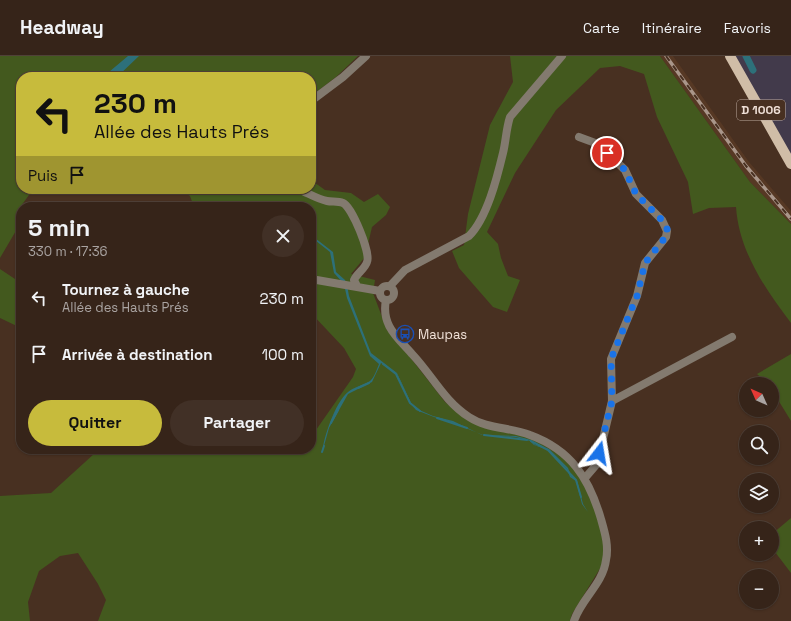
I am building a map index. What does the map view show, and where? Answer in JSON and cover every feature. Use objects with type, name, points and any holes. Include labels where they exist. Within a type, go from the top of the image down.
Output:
[{"type":"main road","name":"D 1006","points":[[730,56],[791,164]]},
{"type":"street","points":[[316,97],[343,77],[366,56]]},
{"type":"street","points":[[390,286],[394,290],[394,295],[391,299],[386,300],[381,297],[380,291],[383,286],[390,286],[405,270],[469,236],[476,229],[491,193],[503,152],[506,129],[510,117],[562,56]]},
{"type":"street","points":[[578,137],[598,144],[625,170],[636,194],[662,220],[667,231],[666,238],[645,263],[637,296],[611,359],[612,401],[597,464],[585,478]]},
{"type":"street","points":[[310,194],[327,201],[342,203],[348,209],[365,242],[368,258],[365,266],[357,274],[350,286]]},
{"type":"street","points":[[316,280],[380,291]]},
{"type":"street","points":[[386,300],[385,315],[391,330],[421,363],[450,402],[470,418],[478,422],[528,434],[550,444],[571,462],[585,478],[596,502],[606,536],[607,550],[604,572],[580,607],[574,621]]},
{"type":"street","points":[[612,401],[732,337]]},
{"type":"shaded area","points":[[660,56],[673,56],[749,162],[791,211],[791,224],[750,182]]},
{"type":"shaded area","points":[[735,56],[791,56],[791,158]]},
{"type":"green space","points":[[0,56],[358,56],[336,77],[316,92],[316,72],[16,72],[16,194],[31,194],[24,202],[16,202],[16,231],[0,258]]},
{"type":"green space","points":[[510,56],[660,56],[750,182],[791,224],[791,323],[772,297],[755,269],[742,239],[736,207],[709,208],[693,214],[688,182],[657,117],[644,74],[620,66],[600,68],[556,110],[515,173],[487,232],[498,244],[501,258],[508,276],[520,280],[507,312],[493,307],[459,268],[452,251],[464,245],[468,214],[490,125],[513,82]]},
{"type":"green space","points":[[316,184],[325,190],[351,193],[364,202],[378,194],[390,207],[386,215],[372,227],[365,257],[351,274],[375,280],[373,293],[387,330],[445,402],[466,419],[522,432],[568,460],[586,483],[605,540],[604,562],[572,614],[570,621],[98,621],[106,600],[98,584],[78,553],[60,556],[39,571],[28,602],[30,621],[0,621],[0,496],[51,493],[94,454],[316,454],[316,430],[353,377],[356,369],[344,348],[316,318],[316,202],[192,202],[190,196],[187,194],[316,194]]},
{"type":"green space","points":[[0,269],[16,280],[16,326],[0,318]]},
{"type":"green space","points":[[791,354],[791,421],[779,401],[779,377],[760,377],[757,374]]},
{"type":"green space","points":[[791,518],[791,573],[779,557],[779,528]]},
{"type":"water","points":[[128,56],[139,56],[122,72],[109,72]]},
{"type":"water","points":[[316,239],[333,252],[336,272],[345,280],[349,296],[371,353],[397,373],[411,403],[417,409],[433,416],[453,421],[477,432],[416,410],[411,404],[397,374],[381,363],[372,382],[348,394],[329,428],[322,453],[328,429],[343,397],[353,389],[370,381],[379,364],[370,356],[347,298],[344,284],[334,273],[330,252],[316,241]]},
{"type":"water","points":[[484,435],[516,436],[531,440],[535,445],[549,449],[568,468],[571,476],[577,480],[583,504],[588,512],[582,504],[576,481],[570,477],[567,469],[548,450],[534,445],[530,441],[516,437]]},
{"type":"waterway","points":[[746,56],[753,70]]},
{"type":"waterway","points":[[383,364],[396,374],[410,403],[420,411]]},
{"type":"waterway","points":[[358,388],[369,383]]},
{"type":"waterway","points":[[331,423],[338,410]]},
{"type":"waterway","points":[[437,418],[467,428]]},
{"type":"waterway","points":[[484,435],[527,440]]},
{"type":"waterway","points":[[531,441],[548,450],[576,480],[581,497]]},
{"type":"waterway","points":[[322,452],[324,446]]},
{"type":"railway","points":[[666,56],[746,166],[791,219]]},
{"type":"place","name":"Maupas","points":[[405,334]]},
{"type":"route","points":[[599,453],[612,401],[611,359],[624,331],[637,296],[645,263],[667,235],[667,228],[662,220],[636,194],[625,170],[607,153]]}]
